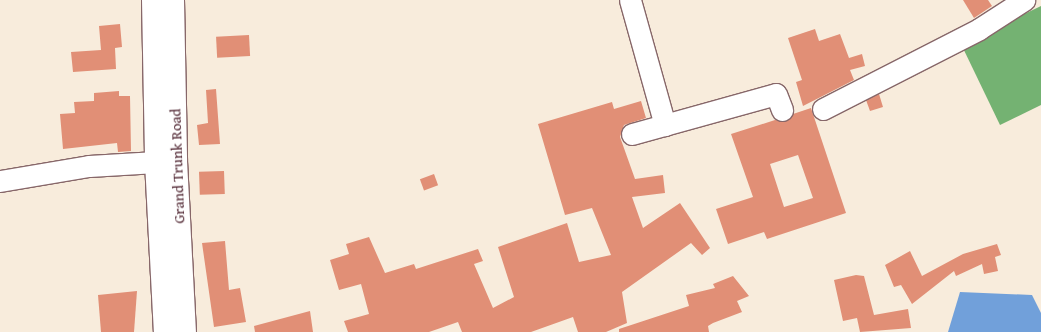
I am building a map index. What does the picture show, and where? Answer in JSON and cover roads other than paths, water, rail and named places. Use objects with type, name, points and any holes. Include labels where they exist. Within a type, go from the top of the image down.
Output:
[{"type":"highway","name":"Grand Trunk Road","points":[[153,0],[164,92],[185,332]]},
{"type":"highway","name":"Grand Trunk Road","points":[[165,332],[156,162],[173,0]]},
{"type":"street","points":[[630,0],[664,125]]},
{"type":"street","points":[[823,109],[980,29],[1024,0]]},
{"type":"street","points":[[632,134],[776,94],[782,110]]},
{"type":"street","points":[[0,181],[89,166],[156,162]]},
{"type":"water","points":[[960,292],[1032,295],[1041,313],[1041,332],[948,332]]}]
